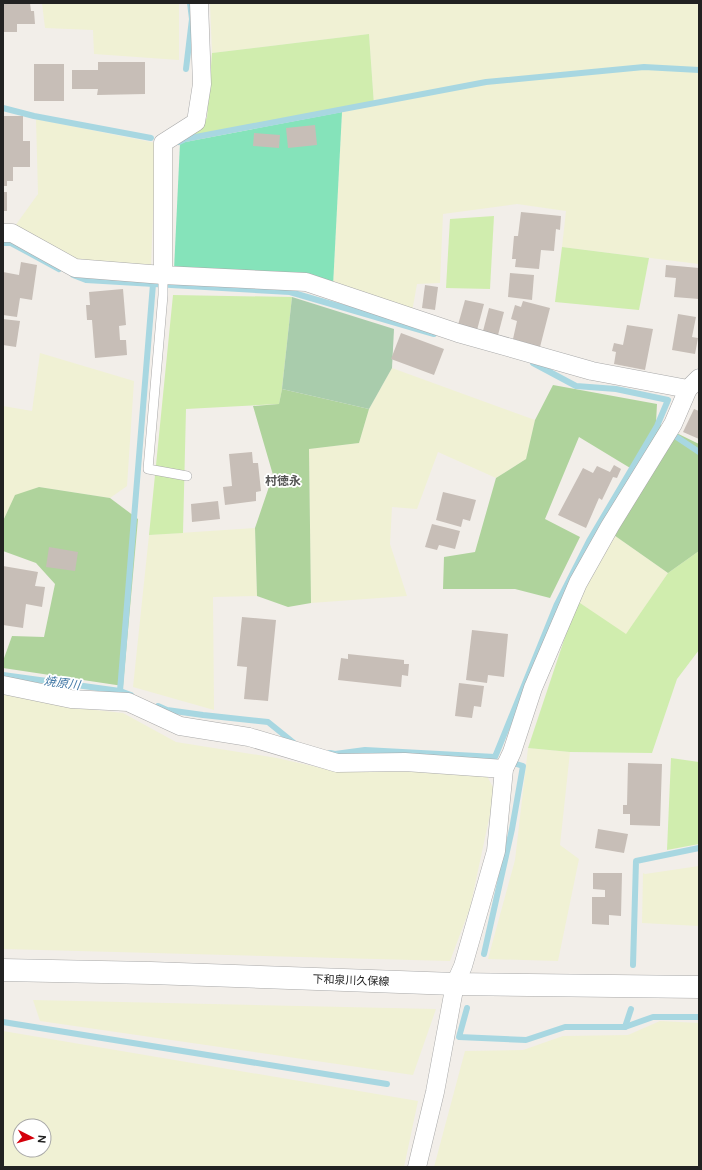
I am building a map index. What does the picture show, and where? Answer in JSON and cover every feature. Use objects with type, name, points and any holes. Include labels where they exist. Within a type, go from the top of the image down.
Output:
[{"type":"street","points":[[163,275],[164,143],[196,122],[202,84],[199,3]]},
{"type":"street","points":[[3,233],[12,233],[75,268],[163,275],[306,282],[458,333],[592,371],[693,384],[669,431],[610,526],[578,582],[533,688],[512,752],[504,769],[496,850],[463,966],[455,984],[435,1092],[417,1167]]},
{"type":"street","points":[[3,685],[71,699],[128,702],[180,726],[249,737],[337,763],[405,762],[504,769]]},
{"type":"street","name":"下和泉川久保線","points":[[3,970],[151,973],[455,984],[699,987]]},
{"type":"lane","points":[[163,275],[163,295],[148,469],[187,476]]},
{"type":"green space","points":[[42,3],[179,3],[179,60],[94,54],[93,30],[45,28]]},
{"type":"green space","points":[[210,3],[699,3],[699,264],[562,247],[566,211],[517,204],[443,214],[440,283],[417,284],[412,312],[333,286],[342,112],[374,105],[369,34],[212,53]]},
{"type":"green space","points":[[369,34],[374,105],[180,143],[207,118],[212,53]]},
{"type":"green space","points":[[342,112],[333,286],[174,270],[180,143]]},
{"type":"green space","points":[[36,119],[156,143],[151,266],[78,261],[15,226],[38,194]]},
{"type":"green space","points":[[494,216],[490,289],[446,288],[450,219]]},
{"type":"green space","points":[[562,247],[649,258],[639,310],[555,302]]},
{"type":"green space","points":[[173,295],[292,297],[279,404],[186,409],[183,533],[149,535]]},
{"type":"green space","points":[[292,297],[394,329],[392,368],[369,409],[282,389]]},
{"type":"green space","points":[[40,353],[134,381],[127,486],[110,498],[39,487],[15,496],[3,521],[3,406],[32,411]]},
{"type":"green space","points":[[392,368],[535,420],[526,459],[496,478],[438,452],[417,509],[392,507],[390,544],[407,596],[311,603],[309,449],[359,443],[369,409]]},
{"type":"green space","points":[[553,385],[657,404],[656,423],[699,444],[699,551],[668,573],[611,533],[645,477],[579,437],[545,519],[580,537],[550,598],[515,589],[443,589],[444,557],[475,552],[496,478],[526,459],[535,420]]},
{"type":"green space","points":[[282,389],[369,409],[359,443],[309,449],[311,603],[288,607],[257,596],[255,528],[273,475],[253,406],[279,404]]},
{"type":"green space","points":[[39,487],[110,498],[138,519],[123,686],[3,668],[3,661],[12,636],[44,637],[55,584],[36,563],[3,551],[3,521],[15,495]]},
{"type":"green space","points":[[255,528],[257,596],[213,597],[214,710],[133,687],[149,535]]},
{"type":"green space","points":[[611,533],[668,573],[626,635],[577,601]]},
{"type":"green space","points":[[699,551],[699,650],[677,679],[652,753],[570,752],[528,748],[577,601],[626,634],[668,573]]},
{"type":"green space","points":[[3,692],[69,707],[123,713],[176,742],[277,758],[334,771],[408,766],[487,776],[495,791],[470,908],[450,961],[3,949]]},
{"type":"green space","points":[[528,748],[570,752],[560,845],[579,859],[558,961],[488,959],[515,860]]},
{"type":"green space","points":[[671,758],[699,762],[699,844],[667,850]]},
{"type":"green space","points":[[699,866],[699,926],[642,923],[643,873],[645,874]]},
{"type":"green space","points":[[33,1000],[436,1009],[413,1075],[40,1021]]},
{"type":"green space","points":[[660,1021],[699,1023],[699,1167],[434,1167],[465,1051],[523,1050],[563,1036],[628,1035]]},
{"type":"green space","points":[[3,1031],[418,1101],[404,1167],[3,1167]]},
{"type":"building","points":[[3,3],[30,3],[31,11],[34,11],[35,24],[17,24],[17,32],[3,32]]},
{"type":"building","points":[[98,62],[145,62],[145,94],[97,95],[98,89],[72,89],[72,70],[98,70]]},
{"type":"building","points":[[34,64],[64,64],[64,101],[34,101]]},
{"type":"building","points":[[3,116],[23,116],[23,141],[30,141],[30,167],[13,167],[13,181],[7,181],[7,186],[3,186]]},
{"type":"building","points":[[315,125],[317,145],[288,148],[286,128]]},
{"type":"building","points":[[254,133],[280,135],[279,148],[253,146]]},
{"type":"building","points":[[3,192],[7,192],[7,211],[3,211]]},
{"type":"building","points":[[521,212],[561,216],[560,230],[556,229],[554,251],[541,250],[539,269],[515,267],[516,259],[512,259],[514,236],[518,236]]},
{"type":"building","points":[[21,262],[37,265],[32,300],[20,298],[17,317],[3,315],[3,272],[19,275]]},
{"type":"building","points":[[666,265],[699,268],[699,299],[674,297],[676,278],[665,277]]},
{"type":"building","points":[[510,273],[534,275],[532,300],[508,297]]},
{"type":"building","points":[[425,285],[438,287],[435,310],[422,308]]},
{"type":"building","points":[[123,289],[126,325],[119,326],[120,340],[126,340],[127,355],[95,358],[92,320],[87,320],[86,305],[90,305],[89,292]]},
{"type":"building","points":[[465,300],[484,304],[477,330],[458,325]]},
{"type":"building","points":[[523,301],[550,308],[540,347],[513,339],[517,321],[511,319],[515,305],[521,307]]},
{"type":"building","points":[[489,308],[504,312],[498,335],[483,331]]},
{"type":"building","points":[[678,314],[696,317],[692,337],[698,338],[695,354],[672,350]]},
{"type":"building","points":[[3,319],[20,321],[16,347],[3,345]]},
{"type":"building","points":[[627,325],[653,329],[645,370],[614,364],[616,352],[612,351],[614,343],[623,345]]},
{"type":"building","points":[[401,333],[444,349],[434,375],[391,359]]},
{"type":"building","points":[[694,409],[699,411],[699,439],[683,432]]},
{"type":"building","points":[[252,452],[253,463],[258,463],[261,491],[256,492],[256,501],[225,505],[223,487],[232,486],[229,454]]},
{"type":"building","points":[[614,465],[621,469],[617,478],[613,477],[602,500],[599,498],[586,528],[558,515],[583,468],[593,473],[597,466],[610,472]]},
{"type":"building","points":[[443,492],[476,500],[470,521],[463,519],[461,527],[436,520]]},
{"type":"building","points":[[218,501],[220,519],[192,522],[191,504]]},
{"type":"building","points":[[432,524],[460,531],[455,549],[439,545],[437,550],[425,547]]},
{"type":"building","points":[[49,547],[78,552],[75,571],[46,567]]},
{"type":"building","points":[[3,566],[38,572],[35,586],[45,587],[42,607],[26,604],[23,628],[3,625]]},
{"type":"building","points":[[242,617],[276,620],[268,701],[244,699],[247,667],[237,666]]},
{"type":"building","points":[[472,630],[508,634],[504,677],[488,675],[487,683],[466,680]]},
{"type":"building","points":[[348,654],[404,660],[404,664],[409,664],[408,676],[402,675],[401,687],[338,680],[341,658],[348,659]]},
{"type":"building","points":[[459,683],[484,686],[481,707],[474,706],[472,718],[455,716]]},
{"type":"building","points":[[628,763],[662,764],[660,826],[630,825],[630,814],[623,814],[623,805],[627,805]]},
{"type":"building","points":[[598,829],[628,834],[624,853],[595,848]]},
{"type":"building","points":[[593,873],[622,873],[621,916],[609,915],[609,925],[592,924],[592,897],[605,897],[605,890],[593,889]]},
{"type":"waterway","points":[[186,69],[192,19],[190,3]]},
{"type":"waterway","points":[[179,142],[185,139],[486,82],[644,67],[699,70]]},
{"type":"waterway","points":[[3,108],[34,116],[151,138]]},
{"type":"waterway","points":[[3,243],[11,243],[59,269]]},
{"type":"waterway","points":[[73,275],[86,280],[290,292],[434,334]]},
{"type":"waterway","points":[[120,691],[153,284]]},
{"type":"waterway","points":[[330,753],[335,754],[365,750],[495,757],[557,604],[589,541],[657,426],[668,400],[616,389],[576,386],[533,363]]},
{"type":"waterway","points":[[669,432],[699,452]]},
{"type":"waterway","name":"焼原川","points":[[3,675],[120,691],[131,695]]},
{"type":"waterway","points":[[158,706],[167,710],[268,722],[294,743]]},
{"type":"waterway","points":[[484,954],[512,829],[523,766],[510,762]]},
{"type":"waterway","points":[[633,965],[636,861],[699,848]]},
{"type":"waterway","points":[[467,1008],[459,1037],[526,1040],[565,1027],[625,1027],[653,1017],[699,1017]]},
{"type":"waterway","points":[[625,1027],[631,1009]]},
{"type":"waterway","points":[[3,1022],[387,1084]]},
{"type":"district","name":"村徳永","points":[[283,481]]}]
